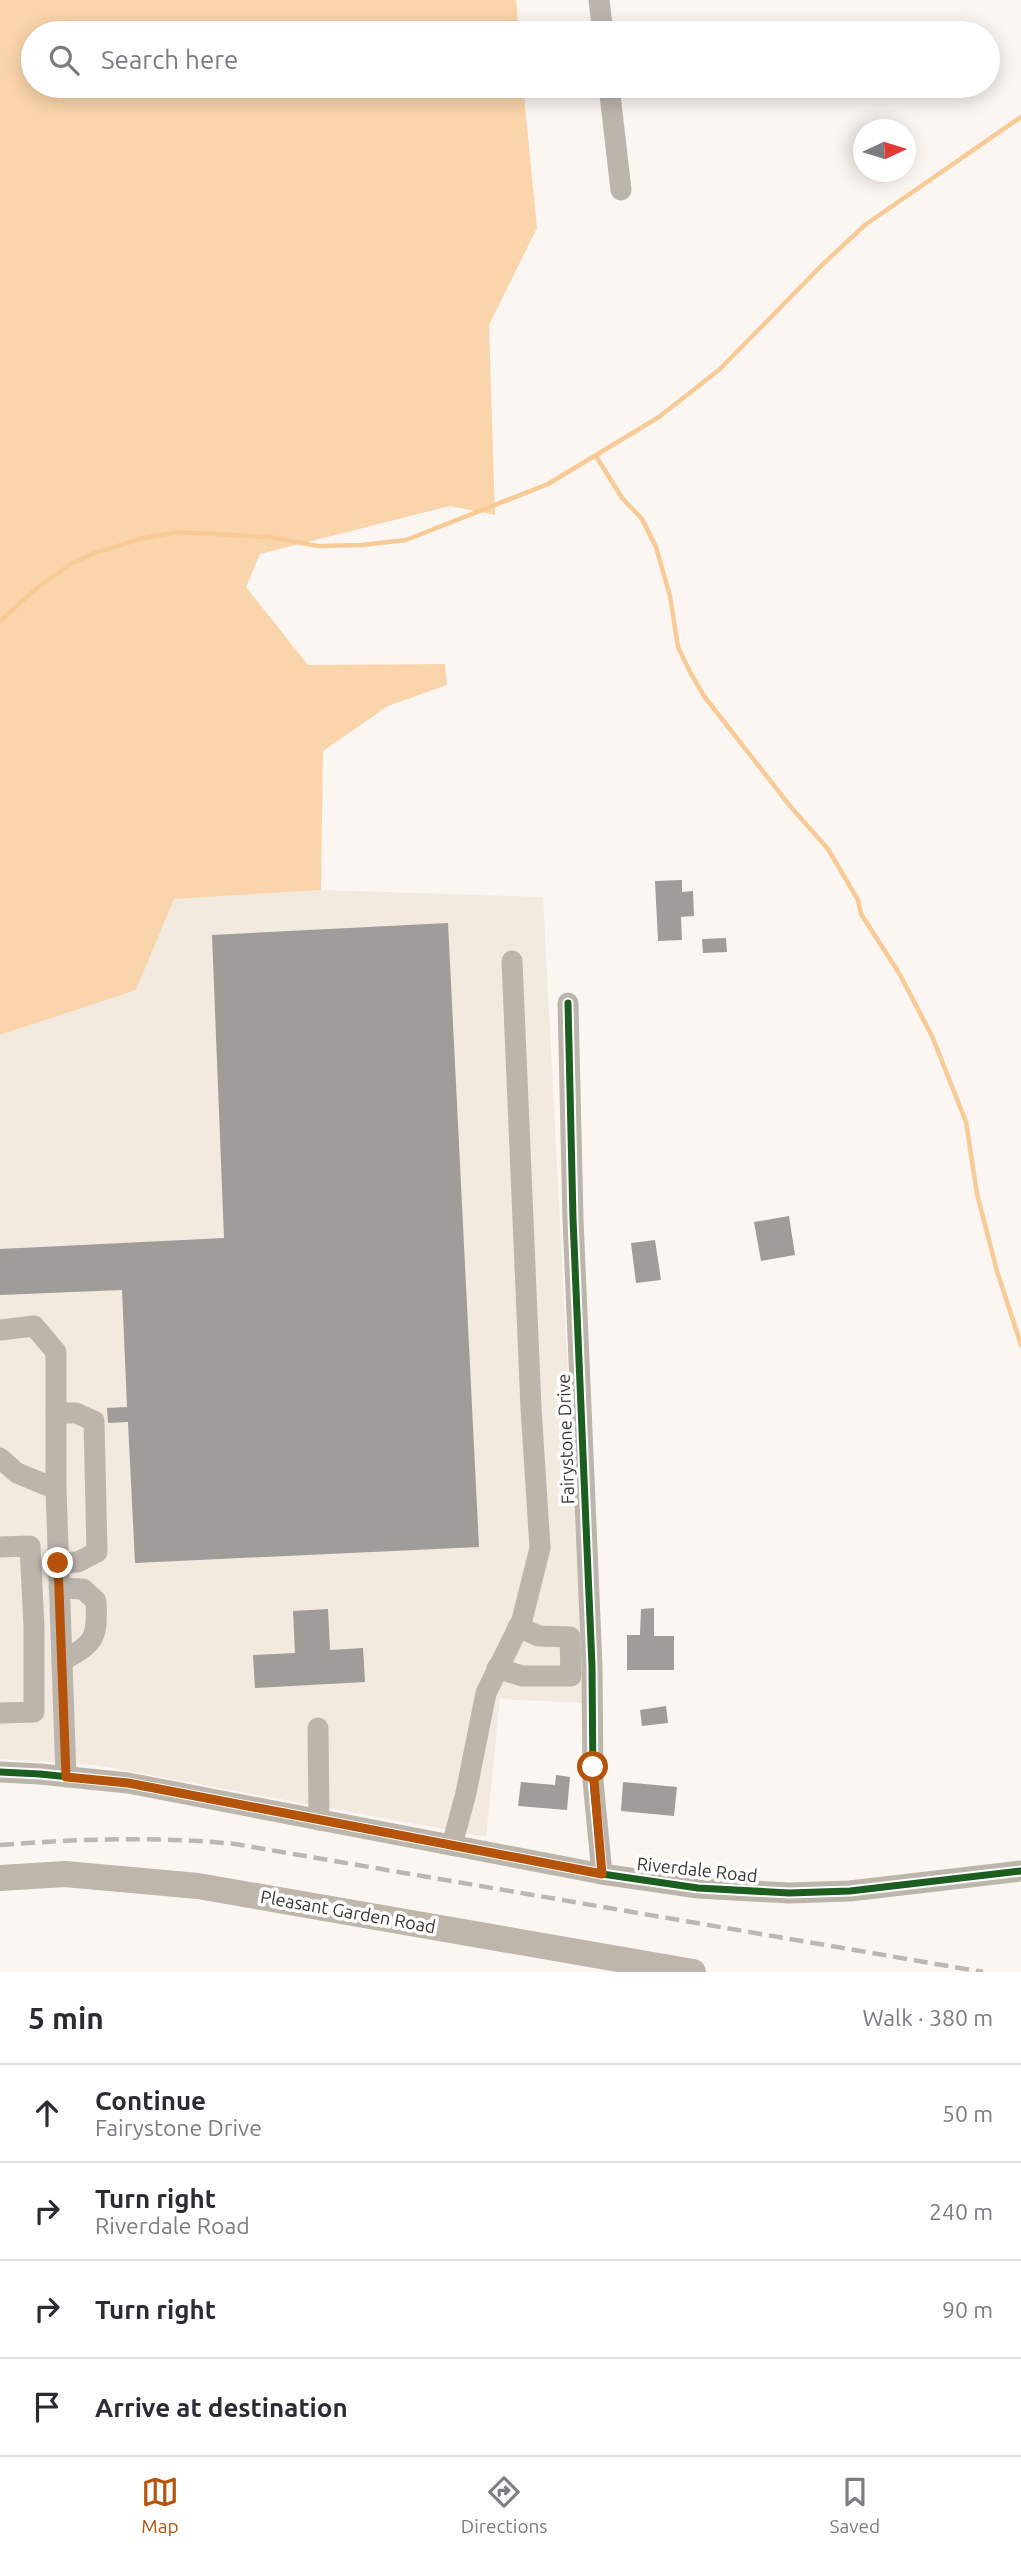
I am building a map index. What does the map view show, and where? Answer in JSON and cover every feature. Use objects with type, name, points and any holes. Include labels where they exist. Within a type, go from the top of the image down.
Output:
[{"type":"main road","name":"Pleasant Garden Road","points":[[0,1878],[65,1874],[198,1886],[693,1972]]},
{"type":"street","points":[[599,0],[602,21]]},
{"type":"street","points":[[610,98],[621,190]]},
{"type":"street","points":[[452,1845],[466,1793],[486,1693],[522,1620],[540,1548],[531,1408],[512,961]]},
{"type":"street","name":"Fairystone Drive","points":[[568,1003],[573,1230],[592,1667],[593,1781],[602,1874]]},
{"type":"street","points":[[0,1330],[34,1326],[56,1352],[56,1489],[66,1777]]},
{"type":"street","points":[[56,1413],[76,1413],[94,1421],[97,1552],[78,1562],[58,1563]]},
{"type":"street","points":[[0,1458],[18,1473],[56,1489]]},
{"type":"street","points":[[0,1547],[30,1546],[34,1628],[34,1712],[0,1713]]},
{"type":"street","points":[[59,1588],[83,1589],[96,1601],[98,1625],[89,1646],[62,1661]]},
{"type":"street","points":[[497,1668],[522,1676],[570,1676],[569,1637],[539,1636],[518,1627]]},
{"type":"street","points":[[34,1628],[60,1629]]},
{"type":"street","points":[[318,1728],[319,1820]]},
{"type":"street","name":"Riverdale Road","points":[[0,1772],[128,1783],[602,1874],[733,1892],[850,1891],[1021,1871]]},
{"type":"shaded area","points":[[0,0],[516,0],[518,21],[21,21],[21,98],[524,98],[537,228],[489,325],[495,515],[450,506],[260,554],[246,587],[308,665],[445,664],[447,685],[388,706],[323,751],[321,890],[174,899],[136,990],[0,1035]]},
{"type":"shaded area","points":[[321,890],[543,897],[585,1703],[500,1699],[486,1837],[95,1765],[0,1759],[0,1035],[136,990],[174,899]]},
{"type":"building","points":[[682,880],[682,892],[693,891],[694,916],[681,917],[682,940],[658,941],[655,881]]},
{"type":"building","points":[[448,923],[479,1547],[135,1563],[128,1422],[108,1423],[107,1408],[127,1407],[122,1290],[0,1295],[0,1249],[224,1238],[212,935]]},
{"type":"building","points":[[726,938],[727,952],[703,953],[702,939]]},
{"type":"building","points":[[789,1216],[795,1255],[761,1261],[754,1222]]},
{"type":"building","points":[[655,1240],[661,1280],[636,1283],[631,1243]]},
{"type":"building","points":[[654,1608],[654,1636],[674,1636],[674,1670],[627,1670],[627,1635],[640,1635],[641,1609]]},
{"type":"building","points":[[328,1609],[330,1650],[363,1648],[365,1682],[255,1688],[253,1655],[295,1653],[293,1611]]},
{"type":"building","points":[[666,1706],[668,1723],[642,1726],[640,1710]]},
{"type":"building","points":[[556,1775],[570,1777],[567,1810],[518,1806],[521,1782],[555,1785]]},
{"type":"building","points":[[623,1782],[677,1787],[674,1816],[621,1811]]},
{"type":"waterway","points":[[0,621],[38,587],[71,564],[94,553],[144,538],[178,532],[269,537],[318,546],[406,540],[548,484],[659,417],[720,369],[865,225],[1021,117]]},
{"type":"waterway","points":[[596,456],[622,498],[642,519],[656,547],[670,596],[678,647],[690,672],[704,696],[790,806],[828,849],[858,900],[861,914],[899,973],[932,1036],[966,1122],[977,1194],[997,1271],[1021,1345]]},
{"type":"railway","points":[[0,1845],[118,1839],[235,1844],[983,1972]]},
{"type":"cycle path","points":[[568,1003],[573,1219],[592,1666],[593,1781],[602,1874]]},
{"type":"cycle path","points":[[0,1772],[128,1783],[602,1874],[698,1888],[789,1893],[850,1891],[1021,1871]]},
{"type":"route","points":[[58,1563],[66,1777],[128,1783],[602,1874],[593,1767]]}]
